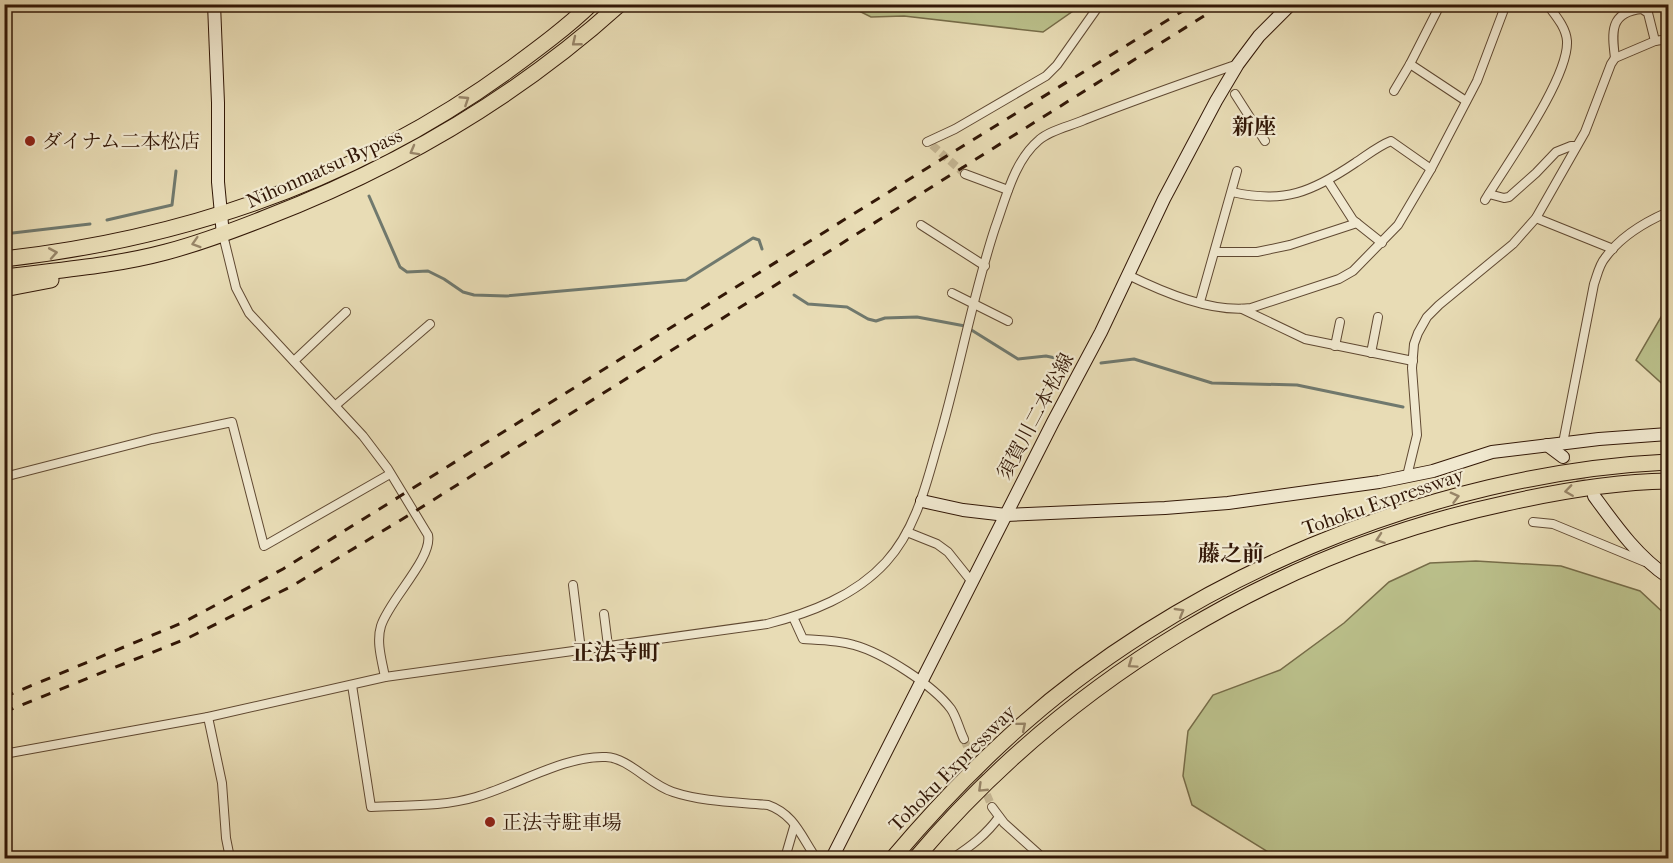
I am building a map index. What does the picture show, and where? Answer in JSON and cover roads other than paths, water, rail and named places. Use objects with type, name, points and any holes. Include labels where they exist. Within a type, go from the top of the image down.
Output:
[{"type":"highway","name":"Nihonmatsu Bypass","points":[[4,259],[45,255],[131,238],[220,214],[314,181],[370,156],[443,114],[492,82],[553,37],[591,4]]},
{"type":"highway","name":"Nihonmatsu Bypass","points":[[4,277],[104,264],[164,253],[223,235],[328,194],[401,158],[456,127],[568,48],[620,4]]},
{"type":"highway","points":[[4,289],[130,264],[164,253]]},
{"type":"highway","name":"Tohoku Expressway","points":[[893,858],[947,798],[1003,742],[1067,688],[1126,646],[1225,586],[1353,529],[1483,489],[1605,468],[1668,462]]},
{"type":"highway","name":"Tohoku Expressway","points":[[916,858],[983,787],[1079,702],[1136,661],[1233,602],[1302,568],[1422,524],[1542,495],[1601,486],[1668,481]]},
{"type":"street","points":[[214,4],[220,214],[234,282],[244,304],[256,321],[336,405],[388,469],[430,542],[425,555],[380,627],[379,646],[385,677]]},
{"type":"street","points":[[927,142],[955,129],[1046,76],[1057,65],[1100,4]]},
{"type":"street","name":"須賀川二本松線","points":[[832,858],[1101,332],[1164,199],[1238,64],[1259,36],[1291,4]]},
{"type":"street","points":[[1128,275],[1159,290],[1223,308],[1242,309],[1339,279],[1353,271],[1398,225],[1431,170],[1481,73],[1506,4]]},
{"type":"street","points":[[1547,4],[1564,29],[1567,41],[1565,52],[1553,89],[1487,197],[1509,197],[1556,152],[1576,146]]},
{"type":"street","points":[[1394,91],[1440,5]]},
{"type":"street","points":[[1615,58],[1613,28],[1624,14],[1642,9],[1648,13],[1655,41]]},
{"type":"street","points":[[1407,476],[1416,435],[1414,344],[1427,317],[1438,305],[1513,244],[1536,218],[1590,121],[1615,58],[1655,41],[1668,39]]},
{"type":"street","points":[[4,754],[208,717],[385,677],[760,625],[793,617],[828,603],[855,588],[884,564],[902,542],[922,501],[985,266],[1008,190],[1025,153],[1041,137],[1238,64]]},
{"type":"street","points":[[1410,64],[1466,100]]},
{"type":"street","points":[[1235,94],[1265,141]]},
{"type":"street","points":[[1232,192],[1274,198],[1307,190],[1328,181],[1391,141],[1431,170]]},
{"type":"street","points":[[1200,302],[1237,171]]},
{"type":"street","points":[[965,174],[1008,190]]},
{"type":"street","points":[[1328,181],[1357,223],[1382,243]]},
{"type":"street","points":[[1563,443],[1594,284],[1603,260],[1649,220],[1668,212]]},
{"type":"street","points":[[1536,218],[1613,249]]},
{"type":"street","points":[[1215,252],[1257,252],[1357,223]]},
{"type":"street","points":[[921,225],[985,266]]},
{"type":"street","points":[[952,293],[1008,321]]},
{"type":"street","points":[[1242,309],[1305,339],[1413,361]]},
{"type":"street","points":[[294,361],[346,312]]},
{"type":"street","points":[[1371,353],[1378,317]]},
{"type":"street","points":[[1335,346],[1340,321]]},
{"type":"street","points":[[336,405],[430,324]]},
{"type":"street","points":[[4,477],[232,422],[264,546],[390,474]]},
{"type":"street","points":[[922,501],[963,510],[1006,514],[1144,509],[1228,502],[1407,476],[1432,471],[1492,452],[1668,434]]},
{"type":"street","points":[[1547,445],[1563,457]]},
{"type":"street","points":[[1594,496],[1615,525],[1651,565]]},
{"type":"street","points":[[1533,522],[1553,524],[1602,543],[1651,565],[1668,577]]},
{"type":"street","points":[[907,532],[937,544],[948,552],[972,582]]},
{"type":"street","points":[[573,585],[581,650]]},
{"type":"street","points":[[604,614],[608,645]]},
{"type":"street","points":[[793,617],[803,639],[837,641],[856,645],[921,681],[941,697],[952,711],[964,739]]},
{"type":"street","points":[[352,685],[371,807],[462,801],[497,790],[573,760],[608,757],[623,762],[660,787],[672,792],[688,796],[768,805],[781,809],[792,819],[794,827],[816,858]]},
{"type":"street","points":[[208,717],[222,783],[226,838],[230,858]]},
{"type":"street","points":[[992,807],[999,817],[1043,858]]},
{"type":"street","points":[[953,858],[978,841],[999,817]]},
{"type":"street","points":[[785,858],[794,827]]},
{"type":"waterway","points":[[107,220],[172,205],[176,171]]},
{"type":"waterway","points":[[369,196],[400,267],[407,272],[428,271],[463,292],[474,295],[506,296],[686,280],[753,238],[759,240],[762,249]]},
{"type":"waterway","points":[[4,234],[90,224]]},
{"type":"waterway","points":[[794,295],[808,304],[847,307],[876,321],[885,318],[917,317],[965,326],[1018,359],[1046,356],[1069,361]]},
{"type":"waterway","points":[[1101,363],[1134,359],[1212,383],[1297,385],[1403,407]]},
{"type":"tunnel","points":[[932,145],[965,174]]},
{"type":"tunnel","points":[[1563,457],[1589,490]]},
{"type":"tunnel","points":[[964,739],[992,807]]},
{"type":"railway","points":[[4,697],[184,622],[283,569],[1194,4]]},
{"type":"railway","points":[[4,712],[188,638],[292,586],[414,512],[1223,4]]},
{"type":"place","name":"ダイナム二本松店","points":[[30,141]]},
{"type":"place","name":"正法寺駐車場","points":[[490,822]]},
{"type":"district","name":"新座","points":[[1254,126]]},
{"type":"district","name":"藤之前","points":[[1231,553]]},
{"type":"district","name":"正法寺町","points":[[616,652]]}]
